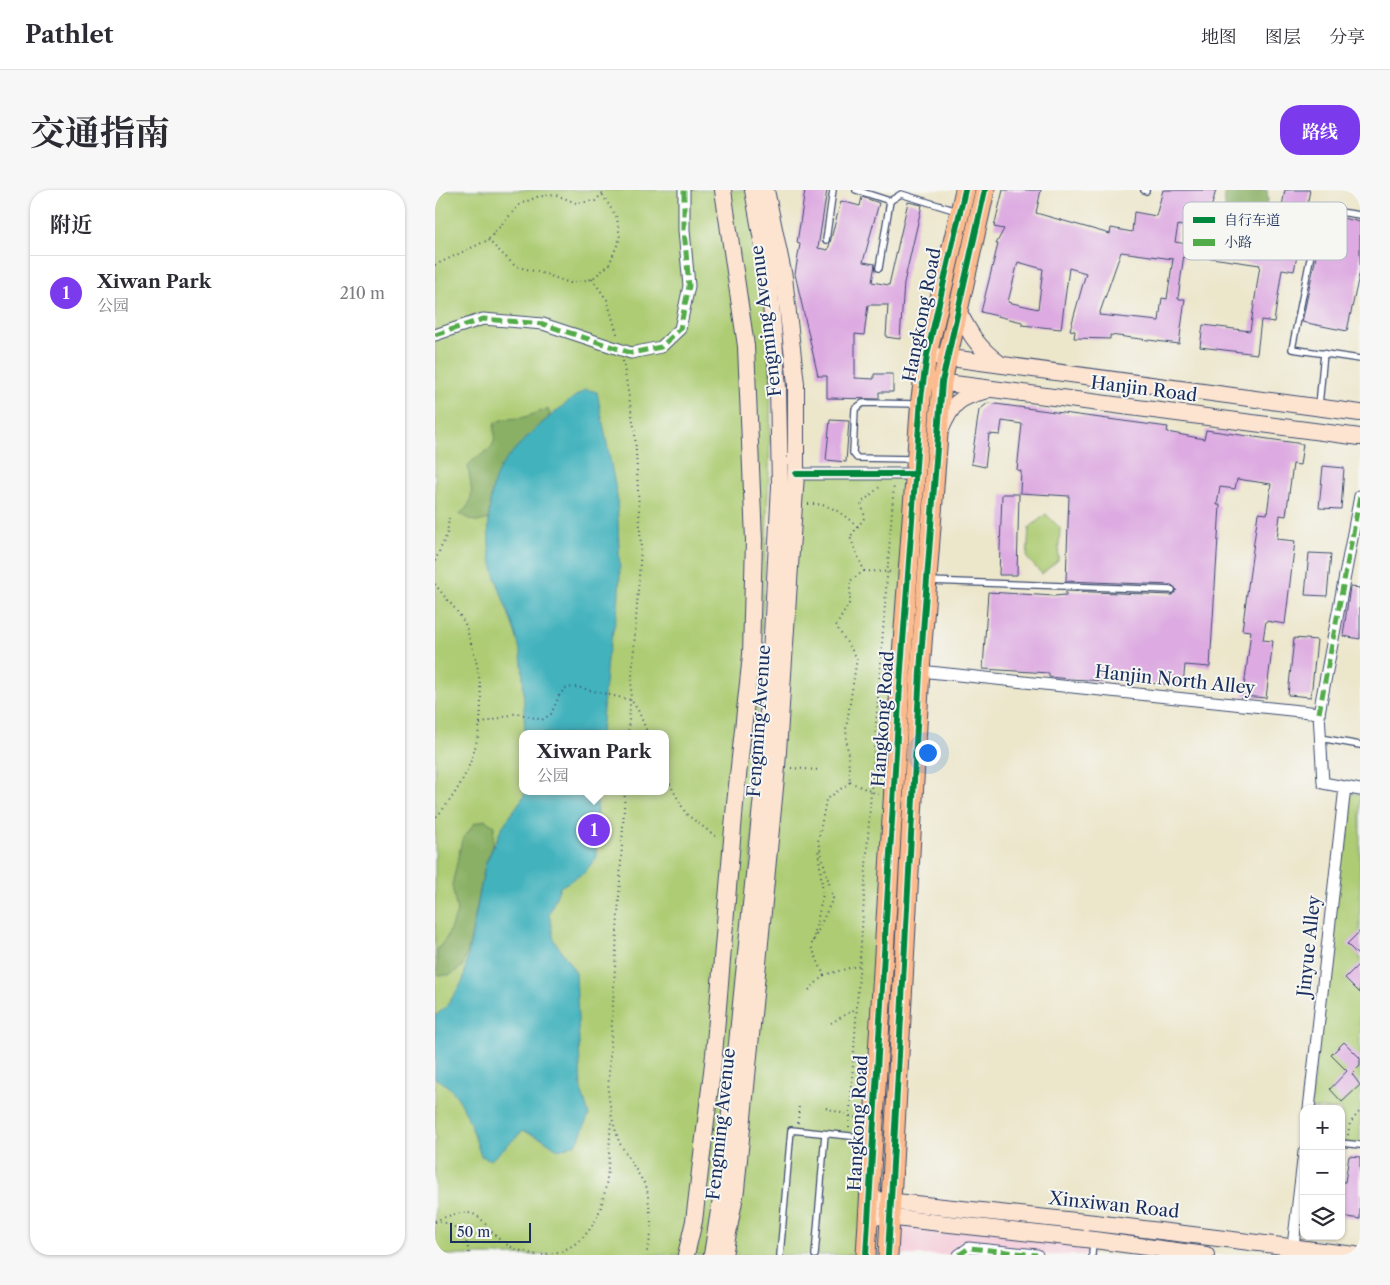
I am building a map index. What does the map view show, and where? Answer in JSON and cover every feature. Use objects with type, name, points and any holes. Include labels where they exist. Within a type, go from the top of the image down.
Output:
[{"type":"main road","name":"Hangkong Road","points":[[888,1255],[919,671],[938,436],[933,381],[927,355],[965,190]]},
{"type":"main road","name":"Hangkong Road","points":[[866,1255],[893,802],[920,404],[947,358],[985,190]]},
{"type":"street","points":[[435,335],[483,319],[543,324],[631,353],[661,347],[680,329],[689,286],[684,230],[684,190]]},
{"type":"street","points":[[686,1255],[694,1220],[713,1064],[732,843],[751,655],[754,540],[746,346],[723,190]]},
{"type":"street","name":"Fengming Avenue","points":[[712,1255],[722,1192],[765,766],[780,486],[778,388],[769,280],[753,190]]},
{"type":"street","name":"Fengming Avenue","points":[[724,1255],[736,1190],[777,767],[794,505],[796,384],[784,278],[766,190]]},
{"type":"street","points":[[957,309],[970,335],[982,351],[1002,365]]},
{"type":"street","name":"Hanjin Road","points":[[927,355],[1360,413]]},
{"type":"street","name":"Hanjin Road","points":[[933,381],[1360,437]]},
{"type":"street","points":[[938,436],[950,408],[966,395],[994,389]]},
{"type":"street","points":[[795,474],[895,474],[916,466]]},
{"type":"street","points":[[1360,496],[1319,713],[1323,783],[1360,790]]},
{"type":"street","name":"Hanjin North Alley","points":[[919,671],[1319,713]]},
{"type":"street","name":"Jinyue Alley","points":[[1309,1105],[1345,787]]},
{"type":"street","points":[[1292,1250],[1300,1185]]},
{"type":"street","name":"Xinxiwan Road","points":[[868,1207],[1093,1247],[1206,1255]]},
{"type":"street","name":"Xinxiwan Road","points":[[891,1210],[1095,1222],[1292,1250],[1355,1255]]},
{"type":"street","points":[[959,1255],[969,1248],[1037,1255]]},
{"type":"lane","points":[[826,240],[833,190]]},
{"type":"lane","points":[[856,190],[890,201]]},
{"type":"lane","points":[[879,268],[890,201],[901,194],[959,212]]},
{"type":"lane","points":[[1347,213],[1360,215]]},
{"type":"lane","points":[[1310,260],[1292,349],[1360,359]]},
{"type":"lane","points":[[1318,407],[1324,353]]},
{"type":"lane","points":[[916,466],[857,458],[853,453],[855,409],[863,403],[920,404]]},
{"type":"lane","points":[[927,581],[1172,590]]},
{"type":"lane","points":[[1320,738],[1360,745]]},
{"type":"lane","points":[[780,1255],[791,1130],[848,1136],[873,1131]]},
{"type":"lane","points":[[815,1255],[825,1134]]},
{"type":"lane","points":[[1345,1144],[1360,1145]]},
{"type":"lane","points":[[1093,1247],[1095,1222]]},
{"type":"path","points":[[435,265],[489,240],[520,204],[537,197],[554,194],[575,203],[595,201],[606,190]]},
{"type":"path","points":[[489,240],[515,266],[570,283],[592,279],[609,265],[620,238],[617,218],[602,194]]},
{"type":"path","points":[[592,279],[607,300],[621,350],[635,433],[641,548],[628,730]]},
{"type":"path","points":[[864,571],[850,537],[865,517],[861,502],[895,474]]},
{"type":"path","points":[[848,1136],[886,572],[895,474]]},
{"type":"path","points":[[794,505],[821,503],[839,510],[858,527]]},
{"type":"path","points":[[435,561],[447,534],[449,518]]},
{"type":"path","points":[[850,782],[846,729],[857,658],[836,626],[850,602],[850,581],[864,571],[908,573]]},
{"type":"path","points":[[435,584],[465,624],[479,675],[480,724],[473,755],[461,781],[448,805],[435,818]]},
{"type":"path","points":[[480,724],[517,713],[542,720],[551,714],[560,694],[566,688],[577,687],[631,700],[638,710],[646,730]]},
{"type":"path","points":[[777,767],[819,770]]},
{"type":"path","points":[[669,782],[686,814],[713,837],[732,843]]},
{"type":"path","points":[[850,782],[893,802]]},
{"type":"path","points":[[825,975],[811,946],[823,894],[818,842],[826,800],[850,782]]},
{"type":"path","points":[[625,795],[608,1092],[612,1118],[619,1142],[647,1188],[652,1231],[646,1255]]},
{"type":"path","points":[[811,946],[833,898],[818,842]]},
{"type":"path","points":[[809,990],[825,975],[859,965]]},
{"type":"path","points":[[831,1023],[857,1008]]},
{"type":"path","points":[[797,1131],[799,1103]]},
{"type":"path","points":[[826,1108],[850,1116],[873,1131]]},
{"type":"path","points":[[1345,1140],[1349,1123],[1360,1111]]},
{"type":"path","points":[[542,1255],[564,1250],[591,1231],[604,1204],[612,1118]]},
{"type":"path","points":[[435,1222],[456,1214],[472,1213],[503,1242],[516,1250],[537,1255]]},
{"type":"path","points":[[435,1222],[445,1221],[457,1229],[468,1244],[469,1255]]},
{"type":"shaded area","points":[[891,1202],[1095,1223],[1092,1255],[888,1255]]},
{"type":"green space","points":[[435,190],[767,190],[771,382],[769,471],[737,1176],[796,474],[916,474],[866,1255],[435,1255]]},
{"type":"green space","points":[[1224,190],[1267,190],[1267,202],[1225,202]]},
{"type":"green space","points":[[548,409],[550,414],[548,418],[515,451],[499,474],[490,502],[489,519],[477,522],[459,514],[469,504],[471,498],[468,466],[474,459],[491,447],[495,439],[495,423],[504,419],[522,418]]},
{"type":"green space","points":[[1046,514],[1060,528],[1058,560],[1042,574],[1027,558],[1029,528]]},
{"type":"green space","points":[[1347,792],[1360,795],[1360,1149],[1345,1147],[1345,1105],[1310,1105]]},
{"type":"green space","points":[[485,820],[494,826],[493,846],[485,865],[469,947],[462,967],[450,975],[438,975],[437,950],[447,937],[457,912],[452,885],[462,840],[475,823]]},
{"type":"water","points":[[586,389],[597,392],[617,495],[620,575],[618,608],[607,659],[601,730],[525,730],[521,656],[490,555],[490,501],[495,480],[504,463],[525,439],[565,404]]},
{"type":"water","points":[[597,795],[596,858],[584,873],[560,887],[549,914],[554,940],[576,973],[581,1089],[589,1115],[577,1143],[559,1150],[543,1139],[523,1131],[491,1160],[481,1156],[470,1122],[460,1101],[445,1084],[435,1078],[435,1016],[446,1007],[463,981],[485,865],[502,827],[524,796]]},
{"type":"building","points":[[805,190],[827,190],[818,248],[828,250],[841,201],[860,206],[862,197],[879,203],[863,262],[875,264],[872,282],[889,285],[908,202],[922,205],[904,283],[900,339],[886,337],[888,305],[868,305],[864,335],[855,334],[855,378],[874,379],[874,374],[893,374],[893,392],[879,392],[879,399],[827,398],[827,376],[818,376],[795,274],[800,244],[797,243]]},
{"type":"building","points":[[1003,190],[1041,190],[1036,213],[1110,234],[1111,228],[1132,232],[1134,212],[1156,216],[1163,190],[1216,190],[1213,202],[1183,202],[1183,226],[1178,225],[1175,242],[1183,243],[1183,260],[1178,299],[1185,299],[1179,344],[1110,335],[1110,339],[1074,338],[1075,331],[1070,330],[1086,273],[1069,268],[1061,329],[1022,325],[1022,322],[981,312],[998,244],[996,244],[1004,229],[994,227]],"holes":[[[1121,252],[1173,259],[1167,299],[1162,298],[1159,321],[1099,315]],[[1018,262],[1043,269],[1038,309],[1008,302]]]},
{"type":"building","points":[[1285,190],[1310,190],[1308,202],[1283,202]]},
{"type":"building","points":[[1347,219],[1360,222],[1360,271],[1347,331],[1302,322],[1315,260],[1347,260]]},
{"type":"building","points":[[1225,260],[1296,260],[1294,271],[1282,269],[1274,322],[1261,320],[1257,354],[1200,347],[1203,325],[1250,331],[1260,265]]},
{"type":"building","points":[[988,403],[1168,427],[1167,432],[1204,439],[1206,430],[1303,444],[1300,465],[1293,464],[1286,516],[1280,515],[1277,539],[1295,541],[1285,624],[1266,621],[1263,640],[1273,641],[1266,698],[1243,696],[1251,631],[1242,630],[1258,513],[1267,514],[1271,484],[1237,479],[1235,489],[1220,487],[1217,505],[1220,505],[1210,667],[1185,665],[1183,685],[1069,679],[1049,677],[1049,673],[983,669],[988,592],[1054,596],[1066,595],[1066,591],[1172,595],[1177,590],[1172,585],[1066,581],[1069,496],[1020,493],[1021,471],[1017,470],[1022,424],[1002,421],[1000,435],[989,434],[985,467],[971,464],[979,410]]},
{"type":"building","points":[[830,420],[849,421],[846,462],[826,460]]},
{"type":"building","points":[[1323,466],[1344,468],[1341,509],[1319,508]]},
{"type":"building","points":[[1002,494],[1019,494],[1017,575],[999,575]]},
{"type":"building","points":[[1309,553],[1331,554],[1327,596],[1305,595]]},
{"type":"building","points":[[1350,587],[1360,588],[1360,639],[1343,636]]},
{"type":"building","points":[[1294,638],[1317,640],[1311,697],[1288,695]]},
{"type":"building","points":[[1360,931],[1360,957],[1347,944]]},
{"type":"building","points":[[1360,963],[1360,993],[1345,978]]},
{"type":"building","points":[[1344,1042],[1360,1058],[1360,1066],[1352,1074],[1360,1085],[1342,1102],[1330,1089],[1347,1071],[1331,1055]]},
{"type":"building","points":[[1349,1156],[1360,1157],[1360,1219],[1345,1217],[1345,1182]]},
{"type":"marked path","points":[[435,335],[483,319],[543,324],[631,353],[661,347],[680,329],[689,286],[684,230],[684,190]]},
{"type":"marked path","points":[[1319,713],[1360,496]]},
{"type":"marked path","points":[[959,1255],[969,1248],[1037,1255]]},
{"type":"cycle path","points":[[866,1255],[901,669],[921,398],[927,355],[965,190]]},
{"type":"cycle path","points":[[888,1255],[920,671],[942,382],[985,190]]},
{"type":"cycle path","points":[[796,474],[916,474]]},
{"type":"place","name":"Xiwan Park","points":[[594,830]]}]
